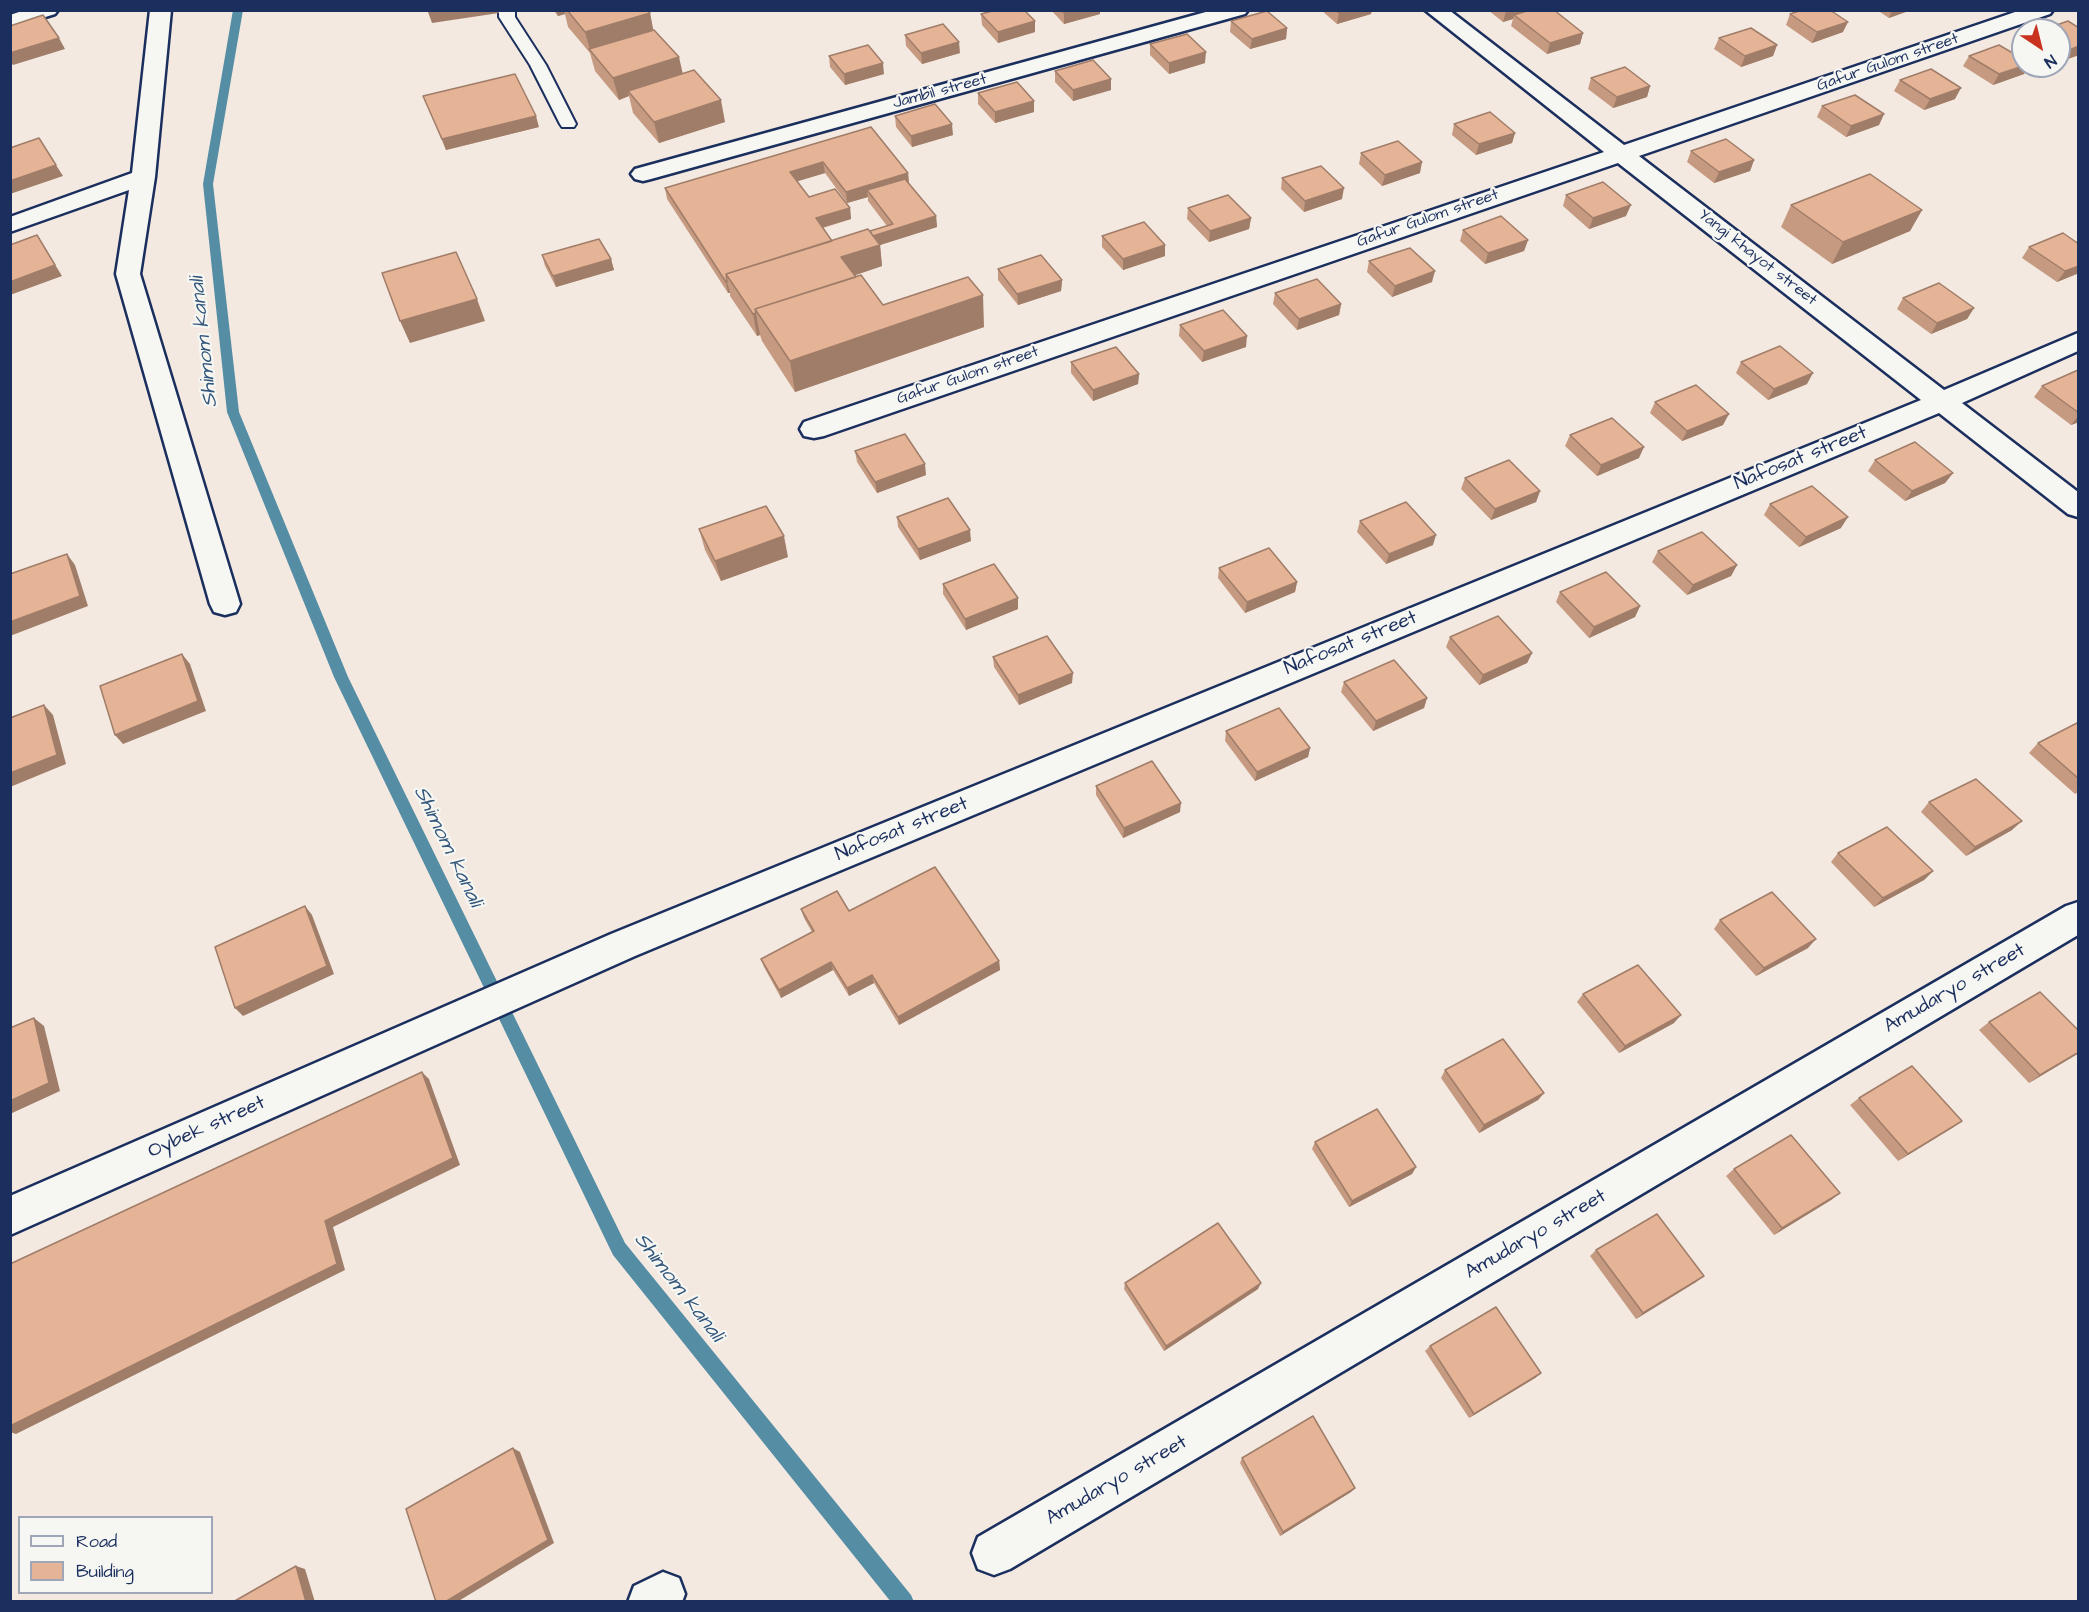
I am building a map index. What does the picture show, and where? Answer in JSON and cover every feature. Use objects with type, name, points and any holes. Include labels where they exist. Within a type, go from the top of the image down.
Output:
[{"type":"street","points":[[10,22],[48,10]]},
{"type":"street","points":[[161,10],[143,177],[128,274],[225,604]]},
{"type":"street","name":"Jambil street","points":[[643,174],[1238,10]]},
{"type":"street","name":"Yangi khayot street","points":[[1435,10],[2079,507]]},
{"type":"street","name":"Gafur Gulom street","points":[[814,429],[2043,10]]},
{"type":"street","points":[[10,225],[143,177]]},
{"type":"street","name":"Nafosat street","points":[[404,1040],[623,945],[1941,402],[2079,341]]},
{"type":"street","name":"Amudaryo street","points":[[994,1553],[2079,917]]},
{"type":"street","name":"Oybek street","points":[[10,1216],[404,1040]]},
{"type":"lane","points":[[507,10],[507,17],[538,66],[568,124]]},
{"type":"building","points":[[567,10],[647,10],[650,13],[585,32]]},
{"type":"building","points":[[996,10],[1024,10],[1035,21],[998,32],[981,14]]},
{"type":"building","points":[[1530,10],[1554,10],[1583,33],[1550,43],[1514,15]]},
{"type":"building","points":[[1802,10],[1830,10],[1848,22],[1817,32],[1790,14]]},
{"type":"building","points":[[1267,11],[1287,28],[1252,39],[1231,21]]},
{"type":"building","points":[[43,15],[59,38],[10,53],[10,26]]},
{"type":"building","points":[[2071,23],[2079,28],[2079,46],[2071,49]]},
{"type":"building","points":[[943,24],[959,42],[921,53],[905,35]]},
{"type":"building","points":[[1751,28],[1777,45],[1745,56],[1719,38]]},
{"type":"building","points":[[654,30],[679,57],[613,78],[589,49]]},
{"type":"building","points":[[1187,34],[1206,52],[1169,63],[1150,44]]},
{"type":"building","points":[[868,45],[883,63],[844,74],[829,56]]},
{"type":"building","points":[[1999,45],[2011,52],[2011,70],[1999,74],[1969,56]]},
{"type":"building","points":[[1093,60],[1111,79],[1073,90],[1055,71]]},
{"type":"building","points":[[1625,67],[1650,86],[1617,97],[1591,78]]},
{"type":"building","points":[[1931,69],[1961,88],[1930,99],[1900,80]]},
{"type":"building","points":[[694,70],[721,100],[654,122],[628,91]]},
{"type":"building","points":[[515,74],[536,116],[442,139],[423,96]]},
{"type":"building","points":[[1017,82],[1034,101],[995,112],[978,93]]},
{"type":"building","points":[[1855,95],[1884,114],[1851,126],[1822,106]]},
{"type":"building","points":[[935,104],[952,124],[911,136],[895,116]]},
{"type":"building","points":[[1490,112],[1515,133],[1479,144],[1454,124]]},
{"type":"building","points":[[871,127],[908,173],[846,192],[823,162],[790,172],[809,197],[835,189],[850,208],[816,218],[832,241],[726,274],[727,282],[665,188]]},
{"type":"building","points":[[39,138],[56,165],[10,181],[10,148]]},
{"type":"building","points":[[1726,139],[1754,160],[1719,172],[1691,151]]},
{"type":"building","points":[[1398,141],[1422,162],[1385,175],[1361,153]]},
{"type":"building","points":[[1321,166],[1344,188],[1305,201],[1282,178]]},
{"type":"building","points":[[1870,174],[1922,210],[1843,242],[1791,205]]},
{"type":"building","points":[[905,179],[936,216],[873,236],[870,231],[893,224],[867,190]]},
{"type":"building","points":[[1603,182],[1631,205],[1593,218],[1566,195]]},
{"type":"building","points":[[1228,195],[1251,218],[1210,231],[1188,208]]},
{"type":"building","points":[[1501,216],[1528,240],[1488,253],[1463,230]]},
{"type":"building","points":[[1144,222],[1165,245],[1123,259],[1102,236]]},
{"type":"building","points":[[868,229],[880,245],[841,257],[856,277],[755,309],[756,313],[753,314],[726,274]]},
{"type":"building","points":[[2063,233],[2079,244],[2079,266],[2065,271],[2029,247]]},
{"type":"building","points":[[37,235],[55,265],[10,282],[10,245]]},
{"type":"building","points":[[599,239],[611,259],[553,276],[542,255]]},
{"type":"building","points":[[1410,248],[1435,271],[1395,286],[1369,261]]},
{"type":"building","points":[[456,252],[477,299],[400,321],[382,273]]},
{"type":"building","points":[[1041,255],[1062,280],[1017,294],[998,269]]},
{"type":"building","points":[[861,275],[883,305],[968,277],[983,295],[790,361],[755,309]]},
{"type":"building","points":[[1317,279],[1341,304],[1299,319],[1275,293]]},
{"type":"building","points":[[1939,283],[1974,308],[1937,323],[1903,298]]},
{"type":"building","points":[[1223,310],[1247,336],[1204,351],[1180,325]]},
{"type":"building","points":[[1780,346],[1813,373],[1774,389],[1741,362]]},
{"type":"building","points":[[1116,347],[1139,374],[1093,390],[1071,362]]},
{"type":"building","points":[[2079,370],[2079,413],[2042,386]]},
{"type":"building","points":[[1696,385],[1729,414],[1687,431],[1655,402]]},
{"type":"building","points":[[1612,418],[1644,447],[1601,465],[1570,435]]},
{"type":"building","points":[[905,434],[925,464],[875,482],[855,451]]},
{"type":"building","points":[[1915,442],[1953,473],[1912,491],[1875,460]]},
{"type":"building","points":[[1509,460],[1540,491],[1495,509],[1465,478]]},
{"type":"building","points":[[1812,486],[1848,517],[1806,537],[1770,504]]},
{"type":"building","points":[[948,498],[970,530],[918,549],[897,517]]},
{"type":"building","points":[[1406,502],[1436,535],[1389,554],[1360,521]]},
{"type":"building","points":[[766,506],[784,536],[715,561],[699,529]]},
{"type":"building","points":[[1702,532],[1737,565],[1693,585],[1658,551]]},
{"type":"building","points":[[1269,548],[1297,582],[1247,602],[1219,568]]},
{"type":"building","points":[[67,554],[80,596],[10,622],[10,574]]},
{"type":"building","points":[[994,564],[1018,598],[965,619],[943,584]]},
{"type":"building","points":[[1606,572],[1640,606],[1594,627],[1560,592]]},
{"type":"building","points":[[1498,616],[1532,653],[1483,675],[1450,637]]},
{"type":"building","points":[[1047,636],[1073,673],[1018,695],[993,657]]},
{"type":"building","points":[[182,654],[198,701],[115,735],[100,686]]},
{"type":"building","points":[[1394,660],[1427,698],[1376,721],[1344,682]]},
{"type":"building","points":[[44,705],[57,755],[10,773],[10,718]]},
{"type":"building","points":[[1279,708],[1310,748],[1257,772],[1226,731]]},
{"type":"building","points":[[2079,722],[2079,779],[2038,743]]},
{"type":"building","points":[[1152,761],[1181,803],[1124,828],[1096,786]]},
{"type":"building","points":[[1976,779],[2022,821],[1975,847],[1929,802]]},
{"type":"building","points":[[1887,827],[1933,871],[1883,898],[1838,853]]},
{"type":"building","points":[[935,867],[999,961],[898,1017],[872,975],[847,988],[831,962],[779,990],[761,959],[814,931],[801,909],[837,891],[849,911]]},
{"type":"building","points":[[1772,892],[1816,939],[1764,968],[1720,920]]},
{"type":"building","points":[[305,906],[327,966],[235,1008],[215,947]]},
{"type":"building","points":[[1638,965],[1681,1015],[1625,1046],[1583,994]]},
{"type":"building","points":[[2040,992],[2079,1031],[2079,1052],[2040,1075],[1989,1022]]},
{"type":"building","points":[[34,1018],[49,1083],[10,1101],[10,1028]]},
{"type":"building","points":[[1503,1039],[1544,1093],[1484,1125],[1445,1070]]},
{"type":"building","points":[[1912,1066],[1962,1121],[1908,1154],[1859,1098]]},
{"type":"building","points":[[422,1072],[453,1158],[325,1221],[337,1264],[10,1426],[10,1264]]},
{"type":"building","points":[[1377,1109],[1416,1167],[1352,1201],[1315,1142]]},
{"type":"building","points":[[1791,1135],[1840,1193],[1782,1228],[1734,1169]]},
{"type":"building","points":[[1657,1214],[1704,1276],[1643,1313],[1596,1250]]},
{"type":"building","points":[[1218,1223],[1261,1283],[1166,1346],[1125,1283]]},
{"type":"building","points":[[1496,1307],[1541,1373],[1474,1414],[1430,1346]]},
{"type":"building","points":[[1313,1416],[1355,1488],[1283,1532],[1242,1458]]},
{"type":"building","points":[[513,1448],[548,1540],[445,1602],[436,1602],[406,1509]]},
{"type":"building","points":[[296,1566],[306,1602],[233,1602]]},
{"type":"waterway","name":"Shimom kanali","points":[[238,10],[208,184],[233,412],[341,677],[619,1249],[904,1602]]}]
